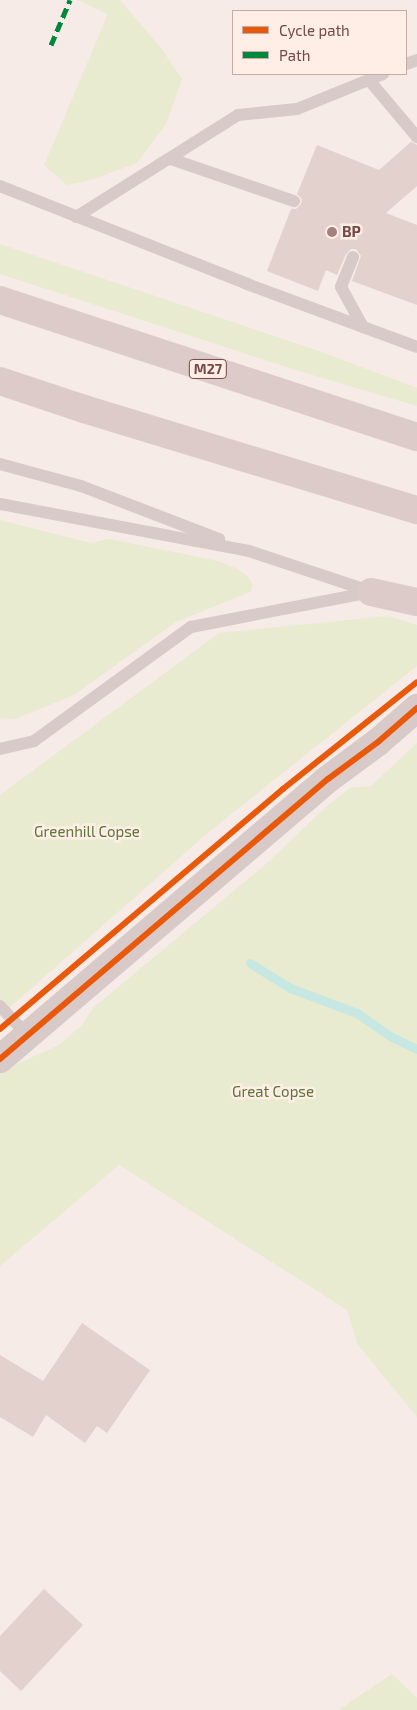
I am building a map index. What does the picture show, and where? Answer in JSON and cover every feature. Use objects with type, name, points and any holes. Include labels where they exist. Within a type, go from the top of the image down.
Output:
[{"type":"highway","name":"M27","points":[[0,300],[417,437]]},
{"type":"highway","points":[[0,381],[84,409],[417,510]]},
{"type":"highway","points":[[371,592],[417,602]]},
{"type":"street","points":[[0,1059],[321,786],[417,708]]},
{"type":"lane","points":[[76,217],[171,159],[238,115],[298,108],[381,75]]},
{"type":"lane","points":[[369,80],[417,137]]},
{"type":"lane","points":[[171,159],[294,201]]},
{"type":"lane","points":[[0,186],[247,284],[417,347]]},
{"type":"lane","points":[[353,256],[341,287],[363,327]]},
{"type":"lane","points":[[0,464],[81,486],[249,551],[371,592]]},
{"type":"lane","points":[[0,504],[249,551]]},
{"type":"lane","points":[[0,749],[34,741],[191,627],[371,592]]},
{"type":"lane","points":[[0,1006],[28,1036]]},
{"type":"green space","points":[[77,0],[120,0],[161,48],[182,79],[166,124],[137,163],[91,180],[67,185],[44,165],[108,14]]},
{"type":"green space","points":[[0,244],[316,350],[417,388],[417,406],[299,371],[0,274]]},
{"type":"green space","points":[[0,520],[91,543],[109,539],[218,561],[238,569],[248,577],[253,585],[250,592],[176,622],[74,695],[15,719],[0,718]]},
{"type":"green space","name":"Greenhill Copse","points":[[388,616],[417,625],[417,666],[210,831],[0,1016],[0,795],[219,633]]},
{"type":"green space","name":"Great Copse","points":[[417,743],[417,1417],[358,1345],[347,1310],[119,1165],[0,1266],[0,1074],[6,1069],[59,1045],[82,1025],[93,1008],[267,863],[326,807],[350,788],[371,786]]},
{"type":"green space","points":[[392,1674],[417,1698],[417,1710],[338,1710]]},
{"type":"building","points":[[411,142],[417,145],[417,186],[386,213],[417,225],[417,305],[352,281],[361,256],[356,249],[351,249],[346,254],[337,275],[326,270],[318,291],[267,271],[291,209],[296,209],[301,204],[302,199],[297,194],[317,145],[379,170]]},
{"type":"building","points":[[82,1323],[150,1370],[107,1433],[97,1426],[85,1443],[46,1415],[33,1437],[0,1417],[0,1355],[43,1381]]},
{"type":"building","points":[[44,1589],[83,1625],[21,1691],[0,1671],[0,1636]]},
{"type":"waterway","points":[[250,963],[290,988],[357,1013],[390,1036],[417,1049]]},
{"type":"marked path","points":[[51,45],[70,0]]},
{"type":"cycle path","points":[[0,1029],[283,789],[417,682]]},
{"type":"cycle path","points":[[0,1059],[328,779],[378,742],[417,708]]},
{"type":"place","name":"BP","points":[[332,232]]}]
